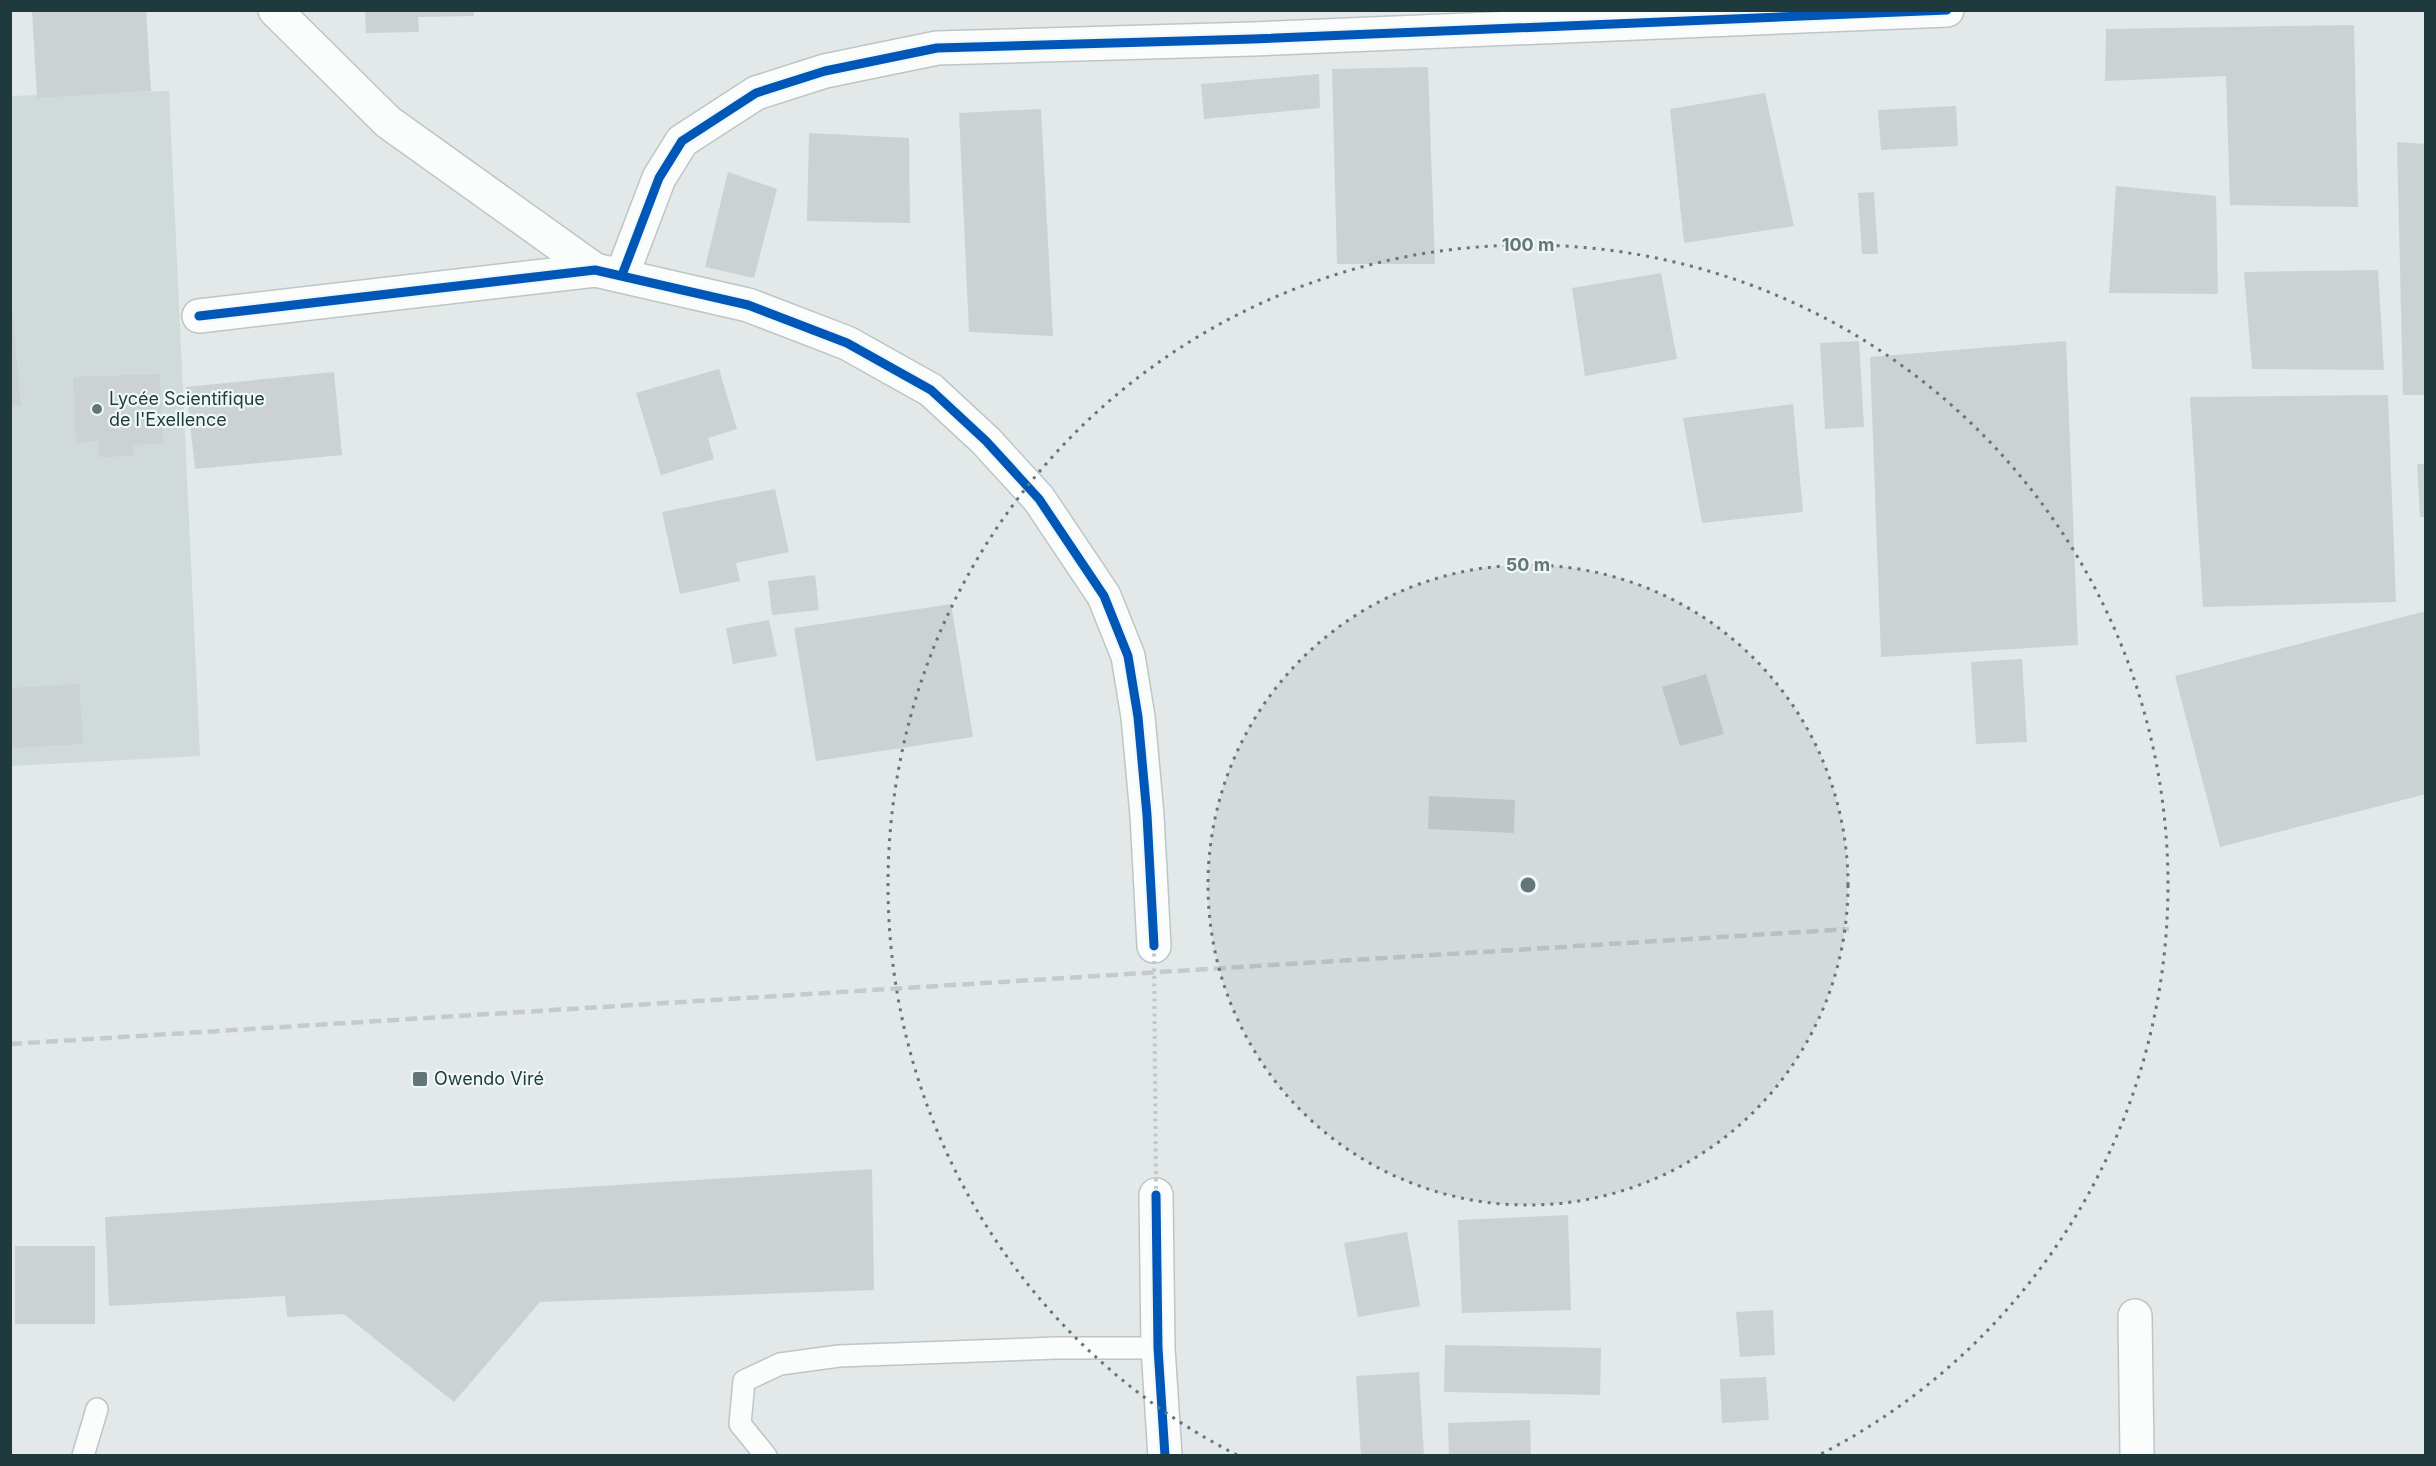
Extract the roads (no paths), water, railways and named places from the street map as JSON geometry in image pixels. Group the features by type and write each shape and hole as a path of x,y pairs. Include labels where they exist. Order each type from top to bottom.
{"street":[{"path":"275,10 388,122 609,273"},
{"path":"609,273 659,178 682,141 756,93 825,71 937,48 1253,39 1947,10"},
{"path":"200,316 609,273 748,305 847,343 931,390 986,441 1039,499 1104,596 1128,656 1138,717 1147,815 1154,946"},
{"path":"1156,1194 1158,1348 1165,1455"},
{"path":"2135,1316 2137,1455"}],"lane":[{"path":"766,1455 740,1424 744,1382 780,1364 839,1356 1056,1348 1158,1348"},
{"path":"83,1455 97,1409"}],"railway":[{"path":"10,1044 1849,929"}],"place":[{"name":"Lycée Scientifique de l'Exellence","path":"97,409"},
{"name":"Owendo Viré","path":"420,1079"}]}
